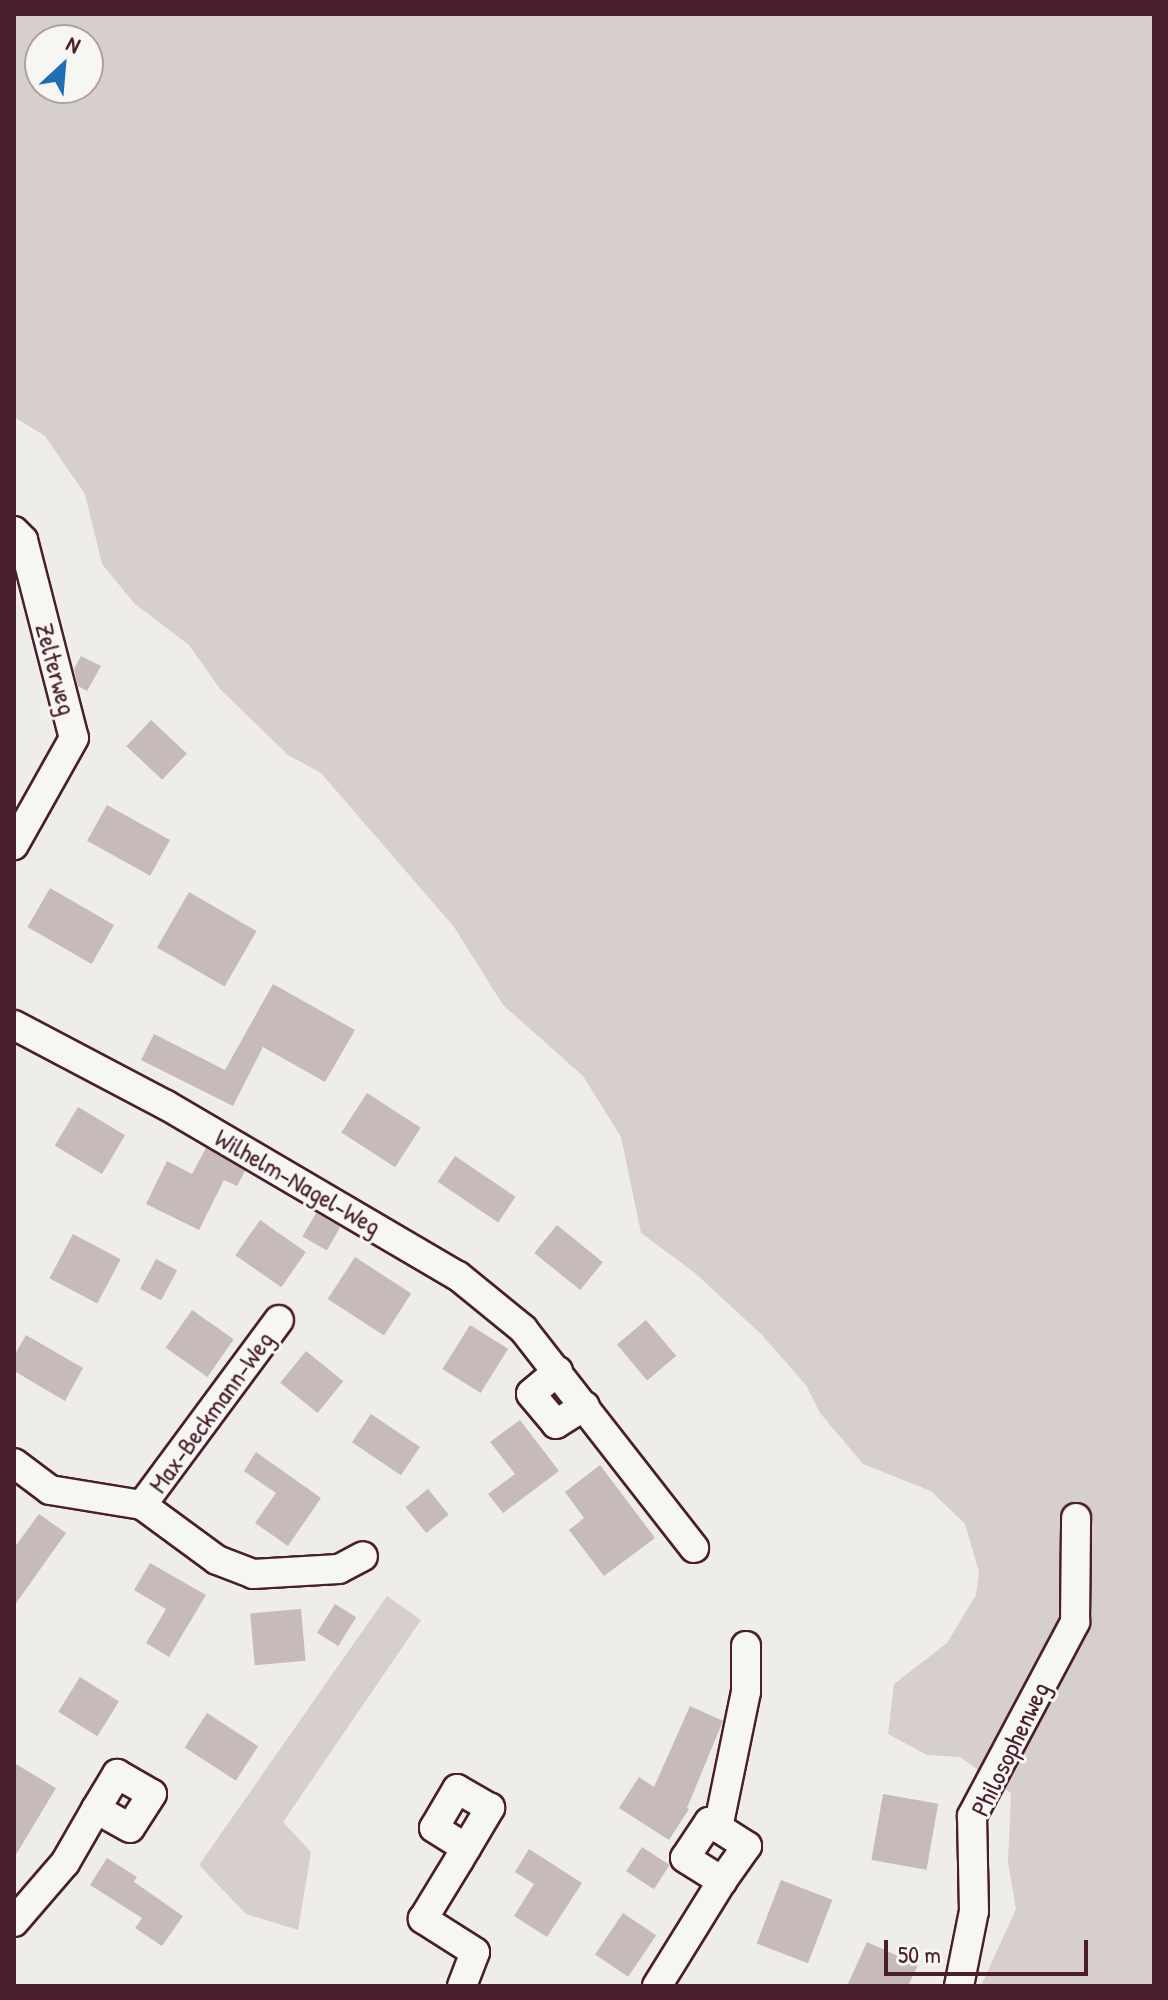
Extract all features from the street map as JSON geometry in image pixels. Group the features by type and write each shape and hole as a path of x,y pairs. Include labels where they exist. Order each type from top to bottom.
{"street":[{"name":"Zelterweg","path":"14,531 23,540 74,738 14,845"},
{"name":"Wilhelm-Nagel-Weg","path":"14,1025 166,1105 458,1276 523,1329 694,1548"},
{"name":"Max-Beckmann-Weg","path":"142,1505 279,1320"},
{"name":"Max-Beckmann-Weg","path":"14,1463 50,1490 142,1505 217,1560 253,1574 339,1569 363,1556"},
{"name":"Philosophenweg","path":"959,1986 974,1911 972,1816 1075,1622 1076,1518"},
{"path":"718,1828 746,1692 746,1646"},
{"path":"14,1922 65,1863 96,1809"},
{"path":"657,1986 747,1846 709,1822 685,1858 722,1881"},
{"path":"462,1986 475,1952 423,1919 466,1848"}],"shaded area":[{"path":"14,14 1154,14 1154,1986 981,1986 1016,1909 1008,1862 1011,1793 960,1757 927,1755 888,1734 894,1684 947,1643 976,1595 979,1572 965,1524 931,1491 863,1464 820,1413 806,1385 761,1334 695,1273 641,1233 621,1137 583,1076 503,1005 454,927 321,773 288,755 220,689 189,645 135,604 102,564 85,494 45,436 14,417"},
{"path":"387,1596 421,1620 283,1822 311,1852 298,1930 246,1914 199,1865"}],"building":[{"path":"81,656 101,666 87,691 78,686 74,669"},
{"path":"151,720 187,753 162,780 126,746"},
{"path":"107,805 170,840 150,876 87,841"},
{"path":"50,888 114,925 92,964 28,927"},
{"path":"189,892 257,931 225,986 157,947"},
{"path":"273,984 355,1030 325,1082 263,1047 233,1106 141,1060 154,1034 225,1070"},
{"path":"367,1093 421,1128 395,1167 341,1132"},
{"path":"78,1107 125,1135 102,1174 55,1146"},
{"path":"206,1148 245,1171 237,1186 224,1180 199,1230 146,1204 167,1161 192,1174"},
{"path":"455,1156 516,1197 498,1223 438,1182"},
{"path":"316,1213 340,1227 327,1250 302,1236"},
{"path":"260,1220 306,1252 281,1287 235,1255"},
{"path":"557,1225 603,1262 580,1290 534,1253"},
{"path":"73,1234 121,1259 97,1303 50,1278"},
{"path":"355,1257 411,1293 384,1335 328,1299"},
{"path":"156,1259 177,1270 161,1300 140,1289"},
{"path":"192,1310 234,1339 207,1377 166,1348"},
{"path":"646,1320 676,1356 647,1380 617,1344"},
{"path":"470,1325 508,1349 481,1393 442,1369"},
{"path":"26,1335 83,1368 65,1401 14,1371 14,1356"},
{"path":"306,1351 343,1381 318,1413 280,1383"},
{"path":"371,1414 420,1447 401,1475 352,1442"},
{"path":"520,1420 559,1471 503,1513 488,1494 515,1474 490,1442"},
{"path":"256,1452 321,1498 288,1546 255,1523 276,1493 244,1471"},
{"path":"600,1465 655,1538 604,1576 569,1530 584,1518 565,1492"},
{"path":"428,1489 449,1515 426,1533 405,1507"},
{"path":"39,1514 66,1533 14,1606 14,1548"},
{"path":"150,1563 206,1595 169,1657 146,1643 166,1609 134,1590"},
{"path":"335,1604 356,1617 338,1646 317,1633"},
{"path":"301,1609 306,1661 255,1665 250,1613"},
{"path":"80,1677 119,1701 97,1736 58,1712"},
{"path":"690,1706 723,1721 689,1809 669,1840 619,1808 639,1777 654,1787"},
{"path":"207,1713 258,1746 236,1781 185,1747"},
{"path":"14,1763 56,1788 14,1858"},
{"path":"883,1794 938,1804 927,1870 871,1860"},
{"path":"642,1847 670,1865 654,1889 626,1871"},
{"path":"529,1849 582,1883 547,1937 514,1916 534,1884 515,1872"},
{"path":"107,1858 137,1877 134,1882 183,1916 162,1946 135,1928 142,1918 90,1885"},
{"path":"781,1880 832,1900 808,1963 757,1943"},
{"path":"623,1913 656,1935 628,1977 595,1954"},
{"path":"867,1942 918,1965 908,1986 847,1986"}]}
